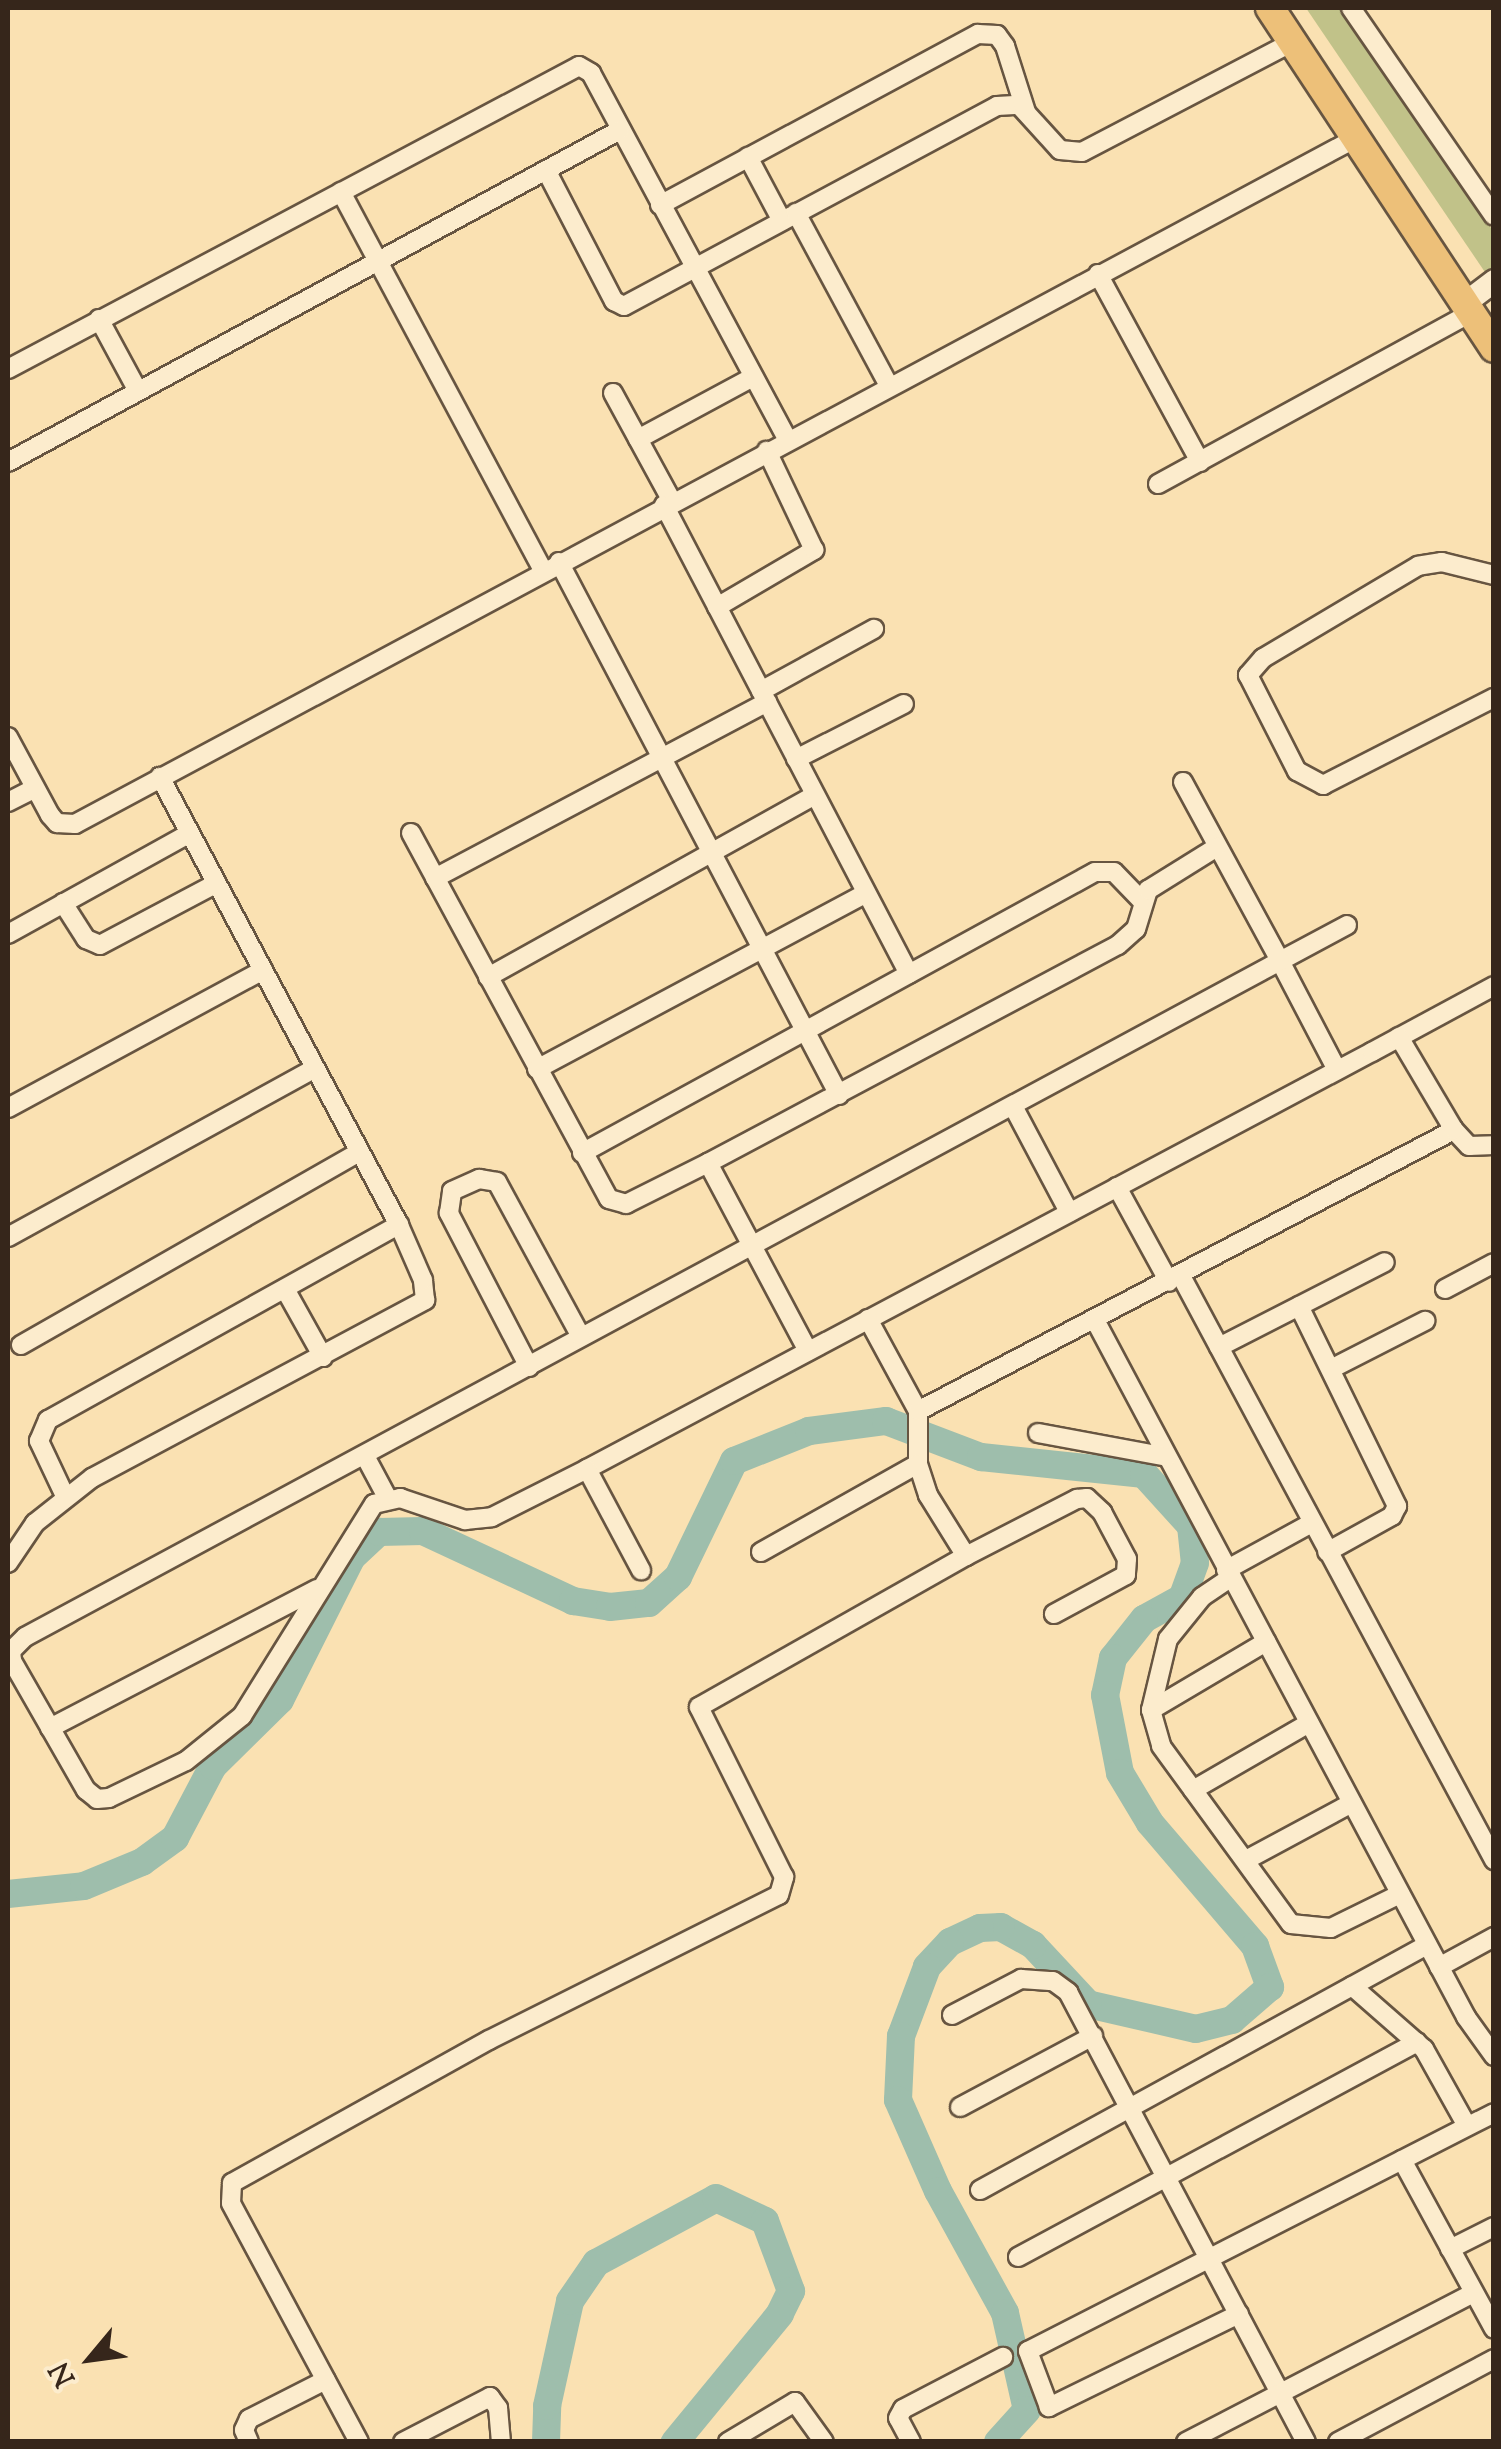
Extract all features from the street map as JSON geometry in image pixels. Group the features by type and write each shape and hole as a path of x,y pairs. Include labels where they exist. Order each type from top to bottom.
{"main road":[{"path":"1270,8 1354,139 1480,302"},
{"path":"1290,8 1480,302 1494,348"}],"street":[{"path":"1351,8 1494,216"},
{"path":"660,204 988,32 1005,46 1026,112"},
{"path":"546,170 619,305 997,106 1009,103 1026,112 1060,150 1082,152 1292,42"},
{"path":"8,368 579,66 591,73 787,439"},
{"path":"8,462 620,130"},
{"path":"8,737 50,815 67,826 1354,139"},
{"path":"748,157 789,217 889,386"},
{"path":"341,192 660,760 839,1095"},
{"path":"1098,274 1200,462"},
{"path":"1158,484 1480,302"},
{"path":"100,319 138,391"},
{"path":"638,440 753,377"},
{"path":"612,393 717,607 909,974"},
{"path":"717,607 814,550 767,452"},
{"path":"1494,575 1442,562 1418,566 1263,658 1248,676 1297,772 1323,785 1494,698"},
{"path":"435,878 660,760 874,630"},
{"path":"796,758 904,704"},
{"path":"8,1563 21,1539 65,1496 424,1300 423,1280 399,1226 160,777"},
{"path":"1183,782 1337,1070"},
{"path":"8,802 35,788"},
{"path":"488,976 815,794"},
{"path":"8,934 190,833"},
{"path":"411,833 582,1153 616,1204 708,1163 1118,945 1136,929 1142,902 1158,882 1217,847"},
{"path":"582,1153 1095,872 1114,872 1142,902"},
{"path":"64,903 86,938 100,946 216,884"},
{"path":"537,1069 866,893"},
{"path":"387,1497 365,1514 242,1716 186,1761 97,1799 12,1661 16,1644 1347,925"},
{"path":"8,1108 262,970"},
{"path":"365,1456 387,1497 479,1521 587,1469 1494,986"},
{"path":"1399,1038 1454,1130 1468,1146 1494,1144"},
{"path":"8,1237 315,1068"},
{"path":"1014,1108 1070,1212"},
{"path":"920,1426 1095,1320 1454,1130"},
{"path":"21,1345 360,1152"},
{"path":"708,1163 808,1350"},
{"path":"530,1366 450,1213 452,1191 480,1179 497,1182 582,1337"},
{"path":"1117,1187 1219,1347 1494,1860"},
{"path":"65,1496 39,1441 42,1426 399,1226"},
{"path":"1219,1347 1385,1262"},
{"path":"1445,1289 1494,1263"},
{"path":"285,1289 322,1357"},
{"path":"1299,1306 1397,1506 1392,1516 1327,1552"},
{"path":"868,1318 920,1426 918,1464 928,1495 966,1556"},
{"path":"1095,1320 1439,1967 1491,2048"},
{"path":"1331,1369 1425,1321"},
{"path":"1038,1433 1167,1457"},
{"path":"760,1552 918,1464"},
{"path":"587,1469 641,1570"},
{"path":"359,2442 231,2202 232,2183 488,2040 779,1895 784,1877 699,1707 966,1556 1077,1499 1096,1504 1129,1568 1054,1614"},
{"path":"1312,1523 1228,1574 1202,1597 1168,1639 1151,1710 1161,1746 1246,1860 1274,1908 1303,1930 1331,1928 1400,1894"},
{"path":"50,1728 318,1588"},
{"path":"1151,1710 1266,1642"},
{"path":"1193,1790 1309,1723"},
{"path":"1246,1860 1352,1803"},
{"path":"1439,1967 1494,1937"},
{"path":"980,2190 1428,1945"},
{"path":"952,2015 1004,1986 1038,1977 1068,1992 1306,2442"},
{"path":"1352,1986 1417,2042 1466,2126"},
{"path":"960,2107 1093,2036"},
{"path":"1018,2257 1417,2042"},
{"path":"1239,2314 1049,2407 1028,2351 1494,2112"},
{"path":"1402,2160 1494,2329"},
{"path":"1450,2249 1494,2227"},
{"path":"1186,2442 1474,2293"},
{"path":"911,2442 898,2418 903,2409 1003,2357"},
{"path":"1338,2442 1494,2359"},
{"path":"248,2442 244,2430 249,2419 326,2380"},
{"path":"403,2442 490,2397 498,2408 500,2442"},
{"path":"740,2439 795,2402 824,2442"}],"green space":[{"path":"1306,8 1345,8 1493,231 1493,284"}],"waterway":[{"path":"8,1894 84,1886 142,1862 175,1838 213,1766 280,1700 352,1557 379,1532 423,1531 573,1601 610,1607 649,1603 678,1577 734,1461 809,1431 886,1421 981,1457 1144,1474 1191,1526 1195,1563 1182,1598 1144,1619 1113,1658 1105,1695 1120,1773 1150,1823 1255,1946 1270,1987 1232,2020 1196,2029 1088,2004 1033,1945 1001,1927 980,1928 950,1942 927,1967 901,2036 898,2100 938,2191 1005,2313 1027,2410 998,2442"},
{"path":"546,2442 547,2406 570,2301 596,2263 716,2198 765,2221 791,2291 780,2314 675,2442"}]}
